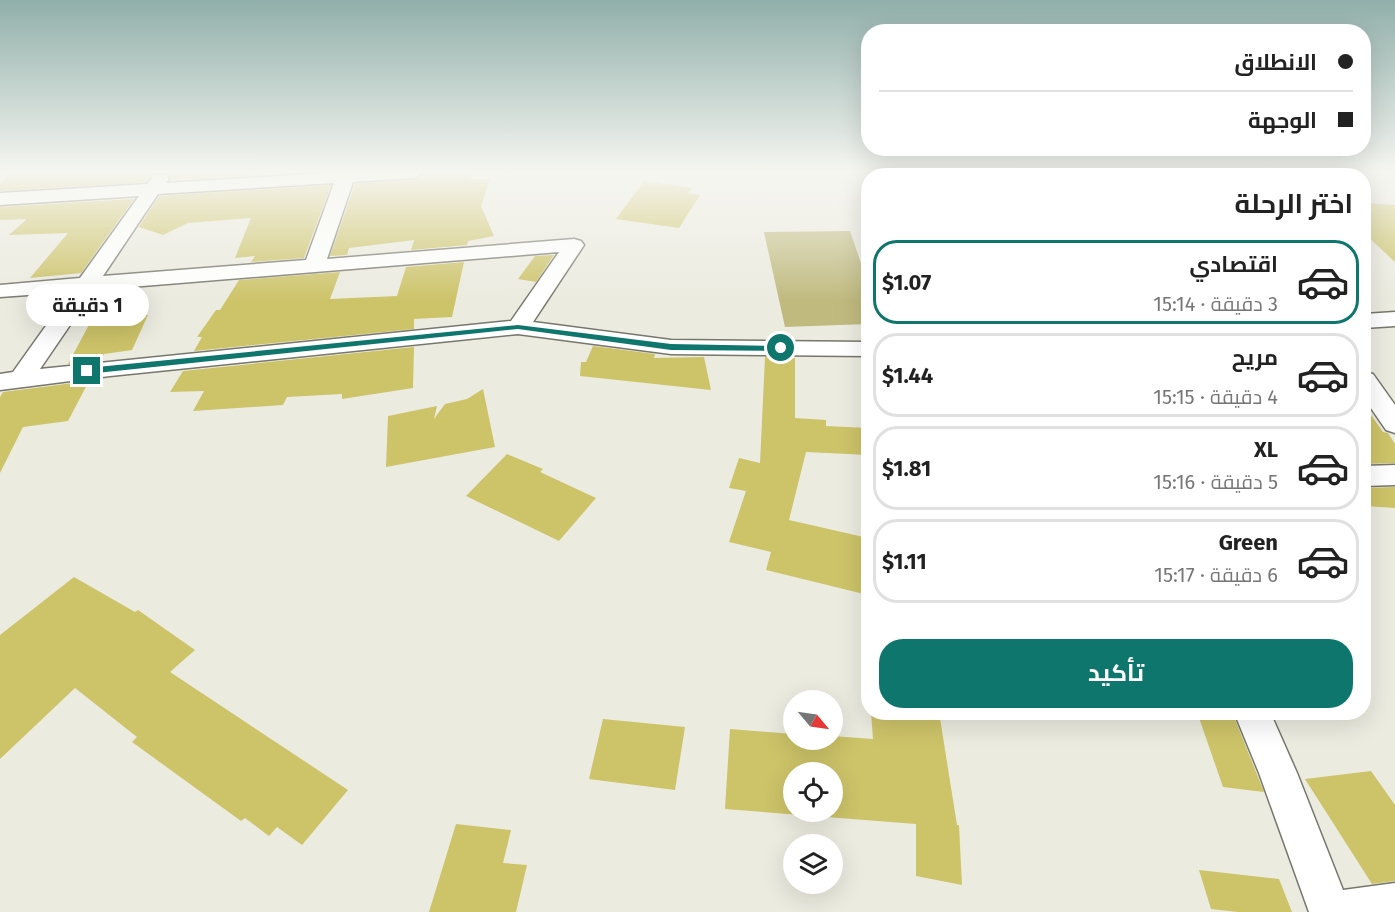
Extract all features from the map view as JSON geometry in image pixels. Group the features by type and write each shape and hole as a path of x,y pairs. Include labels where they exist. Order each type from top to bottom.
{"street":[{"path":"10,381 88,284 135,216"},
{"path":"314,266 332,216"},
{"path":"0,291 574,245 518,327"},
{"path":"1371,321 1395,320"},
{"path":"10,381 110,368 518,327 671,347 861,349"},
{"path":"1371,385 1395,391"},
{"path":"1371,390 1395,424"},
{"path":"1371,476 1395,475"},
{"path":"1255,720 1333,912 1395,904"}],"shaded area":[{"path":"850,231 861,263 861,324 785,327 764,232"}],"building":[{"path":"0,216 122,216 81,273 30,278 68,233 9,235 27,219 0,220"},
{"path":"146,216 320,216 304,258 251,262 255,256 235,258 251,218 188,223 163,235 139,227"},
{"path":"344,216 485,216 494,236 468,241 467,245 411,250 414,240 349,248 347,255 330,256"},
{"path":"619,216 687,216 679,228 616,219"},
{"path":"1371,216 1395,216 1395,262 1371,240"},
{"path":"554,255 536,282 518,279 535,256"},
{"path":"464,262 452,317 414,319 414,329 194,351 202,337 197,337 216,310 220,310 239,280 340,272 330,299 397,296 406,267"},
{"path":"148,315 132,350 104,354 100,361 68,364 91,321"},
{"path":"593,346 655,354 654,358 704,357 711,390 580,376 581,362 586,362"},
{"path":"414,347 413,388 342,399 342,394 287,397 283,405 193,411 204,391 170,392 183,371"},
{"path":"765,357 795,358 795,418 826,420 826,426 861,428 861,455 806,452 789,520 861,536 861,593 766,570 771,552 729,542 746,491 729,488 739,458 760,463"},
{"path":"89,381 68,421 23,427 0,473 0,397 3,392"},
{"path":"483,389 495,447 386,467 388,416 437,406 434,419 445,404 467,399"},
{"path":"1371,415 1395,444 1395,463 1371,464"},
{"path":"507,454 543,469 540,472 596,498 559,541 466,496"},
{"path":"1395,487 1395,508 1371,506 1371,488"},
{"path":"74,577 135,612 138,610 195,650 170,672 348,790 302,845 277,827 269,836 245,818 241,821 132,742 137,737 75,688 0,759 0,635"},
{"path":"603,719 685,727 675,790 589,779"},
{"path":"872,720 940,720 957,825 959,825 962,885 916,876 916,824 843,818 843,762 783,762 783,814 725,809 730,729 783,733 783,750 843,750 843,737 873,739"},
{"path":"1200,720 1235,720 1264,792 1223,787"},
{"path":"1371,771 1395,805 1395,881 1372,884 1305,779"},
{"path":"456,824 511,830 503,863 527,865 516,912 429,912"},
{"path":"1199,870 1279,879 1292,912 1238,912 1211,909"}],"route":[{"path":"87,371 518,327 671,347 781,348"}]}
